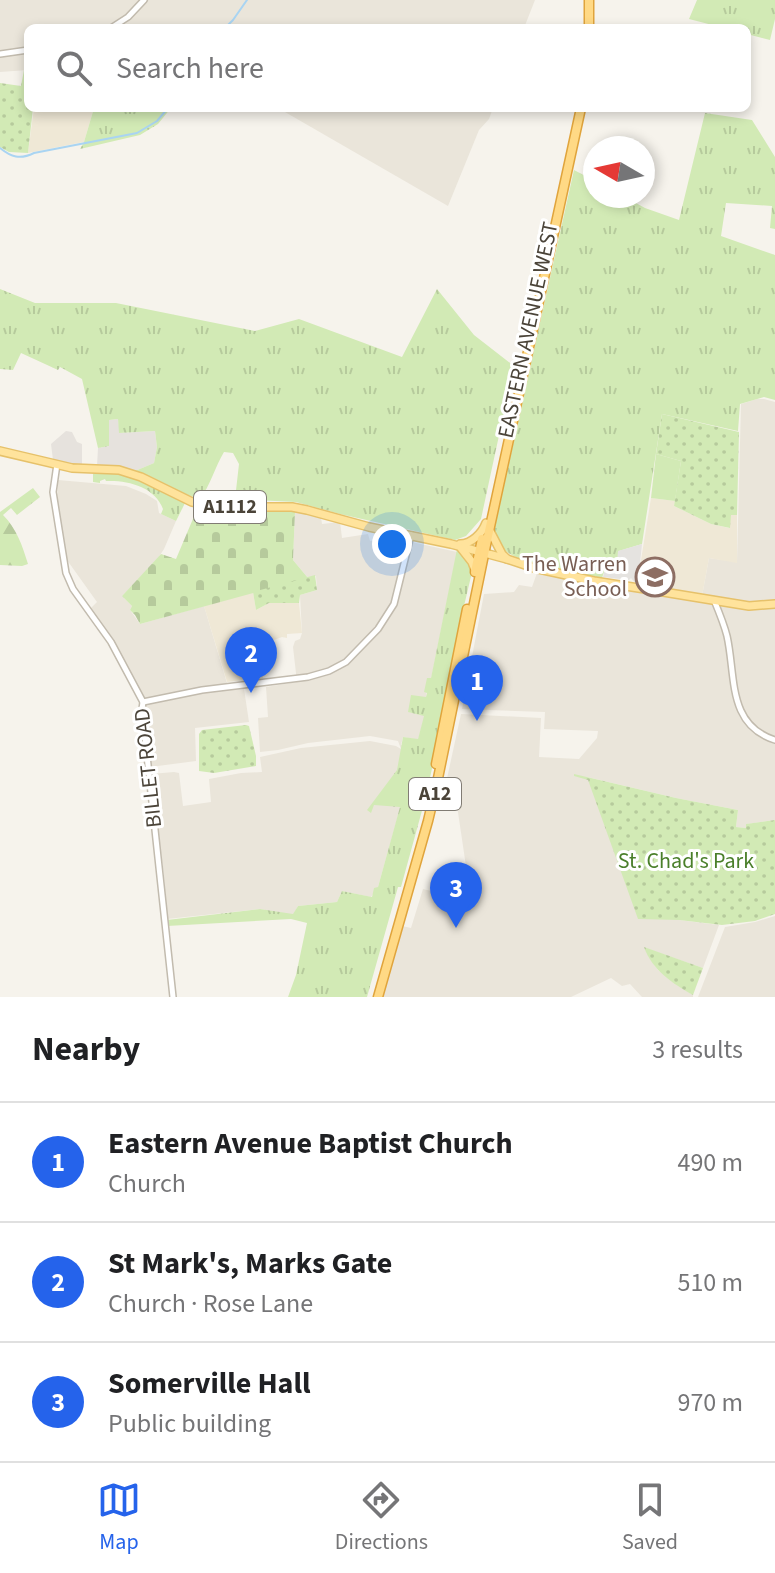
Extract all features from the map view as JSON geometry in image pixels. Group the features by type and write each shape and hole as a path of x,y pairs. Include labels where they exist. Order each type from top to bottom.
{"highway":[{"path":"592,0 592,24"},
{"name":"EASTERN AVENUE WEST","path":"488,526 499,488 577,112"},
{"name":"EASTERN AVENUE WEST","path":"482,551 577,112"},
{"name":"A12","path":"375,997 431,808 477,574 499,488"},
{"name":"A12","path":"460,645 482,551"},
{"name":"A12","path":"375,997 428,801 477,574"}],"main road":[{"name":"A1112","path":"0,451 77,469 125,472 192,502 224,507 292,507 482,551 536,568 594,581 749,606 775,604"},
{"path":"488,526 504,558 477,574 464,550 457,545 466,544 488,526"}],"street":[{"path":"117,24 144,0"},
{"path":"0,54 24,51"},
{"name":"BILLET ROAD","path":"57,464 53,492 66,573 73,589 111,642 143,702 173,997"},
{"path":"143,702 202,690 308,677 346,662 378,629 394,604 411,535"},
{"path":"714,600 728,638 732,681 743,717 775,740"}],"shaded area":[{"path":"0,0 535,0 526,24 24,24 24,70 0,72"},
{"path":"33,112 93,112 84,142 28,153"},
{"path":"285,112 492,112 479,130 448,206"},
{"path":"757,399 775,402 775,600 750,603 702,596 709,558 737,562 741,404"},
{"path":"118,419 120,433 155,431 157,447 154,463 135,471 97,466 98,448 109,446 109,420"},
{"path":"66,431 72,432 77,442 82,444 82,465 53,460 51,444"},
{"path":"58,480 126,486 157,501 159,513 176,521 158,558 122,596 132,606 130,610 140,624 204,606 229,690 244,689 249,722 195,728 196,761 150,767 140,694 134,679 113,642 89,610 97,602 67,560 57,505"},
{"path":"651,498 675,501 674,506 711,524 729,528 730,515 737,515 737,563 709,558 702,596 637,585"},
{"path":"295,512 321,517 322,524 340,522 342,538 368,534 370,541 393,538 457,552 426,698 409,712 425,715 418,740 403,737 401,745 421,749 420,754 410,752 404,794 378,887 371,897 342,891 337,902 298,906 293,915 260,909 167,919 151,774 179,773 183,806 211,802 209,779 262,772 260,757 301,748 370,741 401,749 398,741 370,736 260,752 258,718 268,717 266,687 297,682 293,647 302,633 300,595 317,590 316,576 308,578 293,560"},
{"path":"642,544 640,563 644,563 645,558 652,560 648,585 637,585 631,578 603,577 605,569 617,563 618,551"},
{"path":"537,573 748,608 775,606 775,820 747,824 746,828 736,827 738,810 587,777 679,920 719,925 703,968 645,948 658,970 693,997 642,997 630,984 622,986 611,978 571,997 382,997 402,926 411,928 423,889 444,894 450,878 467,873 455,792 446,783 461,714 541,718 539,757 579,759 597,738 598,731 544,729 545,712 462,709 484,594 514,592 519,585 532,587"},
{"path":"253,592 256,610 269,603 299,603 302,633 287,634 287,638 260,645 263,678 227,682 204,606"},
{"path":"775,916 775,997 698,997 725,927"}],"green space":[{"path":"697,0 775,0 770,40 751,35 751,24 708,24 689,19"},
{"path":"24,70 24,112 33,112 28,153 9,152 0,147 0,83 21,86"},
{"path":"93,112 168,112 158,124 140,135 80,149"},
{"path":"705,113 752,120 775,157 775,229 770,228 772,206 726,203 721,236 775,255 775,400 764,397 740,404 738,431 662,414 642,544 619,551 617,563 605,569 602,578 515,557 503,548 494,530 574,170 583,175 583,208 645,208 679,220"},
{"path":"0,289 35,303 116,303 255,331 299,319 402,357 437,289 474,335 514,366 481,519 466,536 455,540 296,502 235,499 239,464 233,453 224,452 200,499 135,471 154,463 157,447 155,431 119,433 118,419 109,420 109,446 98,448 82,379 60,367 58,370 21,353 13,370 0,369"},
{"path":"662,414 739,432 737,515 731,515 730,528 711,524 674,506 681,461 656,454"},
{"path":"656,454 681,461 675,501 651,498"},
{"path":"115,473 139,480 185,503 176,521 161,514 163,509 159,501 140,486 105,479 100,483 93,482 93,474"},
{"path":"33,488 40,497 17,515 11,508 3,515 15,532 28,564 0,565 0,512"},
{"path":"198,507 223,511 295,512 293,560 308,578 140,624 130,610 132,606 122,596 161,554 176,559"},
{"path":"457,549 463,552 473,568 445,709 426,796 367,997 288,997 307,923 291,919 167,926 167,920 260,909 293,914 298,906 337,902 342,891 372,897 374,888 378,887 400,807 374,805 371,813 367,810 397,770 403,737 418,739 424,716 408,712 411,695 426,697 427,693 424,692 427,678 431,678"},
{"path":"315,575 317,590 300,595 299,603 269,603 256,610 253,592"},
{"path":"249,726 256,766 214,773 199,771 199,734 202,730"},
{"name":"St. Chad's Park","path":"574,774 738,810 736,827 746,828 746,824 775,820 775,914 755,921 722,925 638,919 588,780"},
{"path":"644,947 703,968 693,995 658,969"}],"waterway":[{"path":"229,24 247,0"},
{"path":"0,148 20,157 137,133 157,121 165,112"}],"place":[{"name":"The Warren School","path":"655,577"},
{"name":"St Mark's, Marks Gate","path":"251,693"},
{"name":"Eastern Avenue Baptist Church","path":"477,721"},
{"name":"Somerville Hall","path":"456,928"}]}
